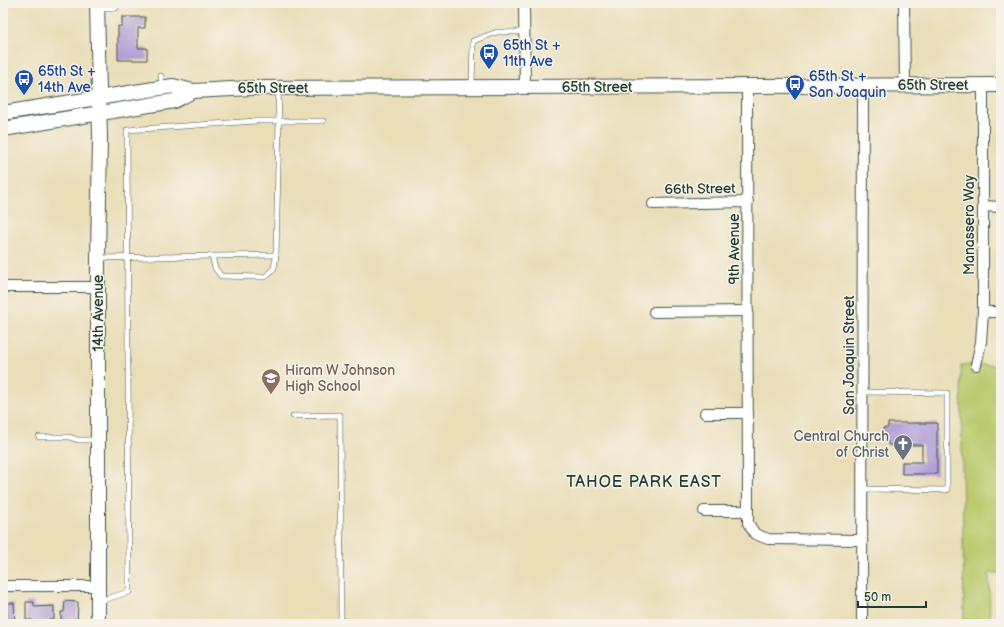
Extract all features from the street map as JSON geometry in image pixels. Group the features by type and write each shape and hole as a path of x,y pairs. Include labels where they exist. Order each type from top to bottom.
{"main road":[{"name":"14th Avenue","path":"97,6 99,97 98,624"},
{"name":"65th Street","path":"3,112 99,97 161,82 172,86 193,90 245,88 1001,85"},
{"name":"65th Street","path":"3,129 174,101 193,90"}],"street":[{"path":"524,3 524,87"},
{"path":"904,3 905,85"},
{"name":"San Joaquin Street","path":"862,624 863,85"},
{"name":"Manassero Way","path":"976,365 981,342 984,312 983,85"},
{"name":"9th Avenue","path":"747,86 748,511 750,529 760,538 862,540"},
{"name":"66th Street","path":"653,204 748,202"},
{"path":"983,206 1001,207"},
{"path":"3,287 98,287"},
{"path":"654,312 748,311"},
{"path":"984,312 1001,312"},
{"path":"704,413 748,413"},
{"path":"704,511 748,511"},
{"path":"3,586 98,586"}],"lane":[{"path":"97,6 116,8"},
{"path":"472,87 473,41 497,32 525,32"},
{"path":"212,256 215,268 221,276 265,277 274,268 276,255 279,122 278,90"},
{"path":"98,601 128,592 129,257 127,130 256,121 323,121"},
{"path":"98,258 276,255"},
{"path":"862,489 947,490 948,424 947,393 863,392"},
{"path":"293,416 340,416 341,624"},
{"path":"39,437 69,437 78,440 98,440"}],"green space":[{"path":"961,365 1001,365 1001,573 989,573 990,624 964,624"}],"building":[{"path":"122,17 145,17 145,28 138,28 138,48 147,48 147,60 118,60 118,26 122,26"},
{"path":"888,423 937,423 937,474 902,474 902,462 922,462 922,445 888,445 888,441 883,441 883,428 888,428"},
{"path":"65,601 78,602 77,624 61,624 61,612 64,612"},
{"path":"26,602 34,602 34,607 54,606 54,620 48,620 48,623 33,624 33,620 26,620"},
{"path":"3,603 14,603 15,623 3,624"}],"place":[{"name":"65th St + 11th Ave","path":"489,70"},
{"name":"65th St + 14th Ave","path":"24,96"},
{"name":"65th St + San Joaquin","path":"795,101"},
{"name":"Hiram W Johnson High School","path":"271,395"},
{"name":"Central Church of Christ","path":"903,461"}],"district":[{"name":"TAHOE PARK EAST","path":"644,482"}]}
